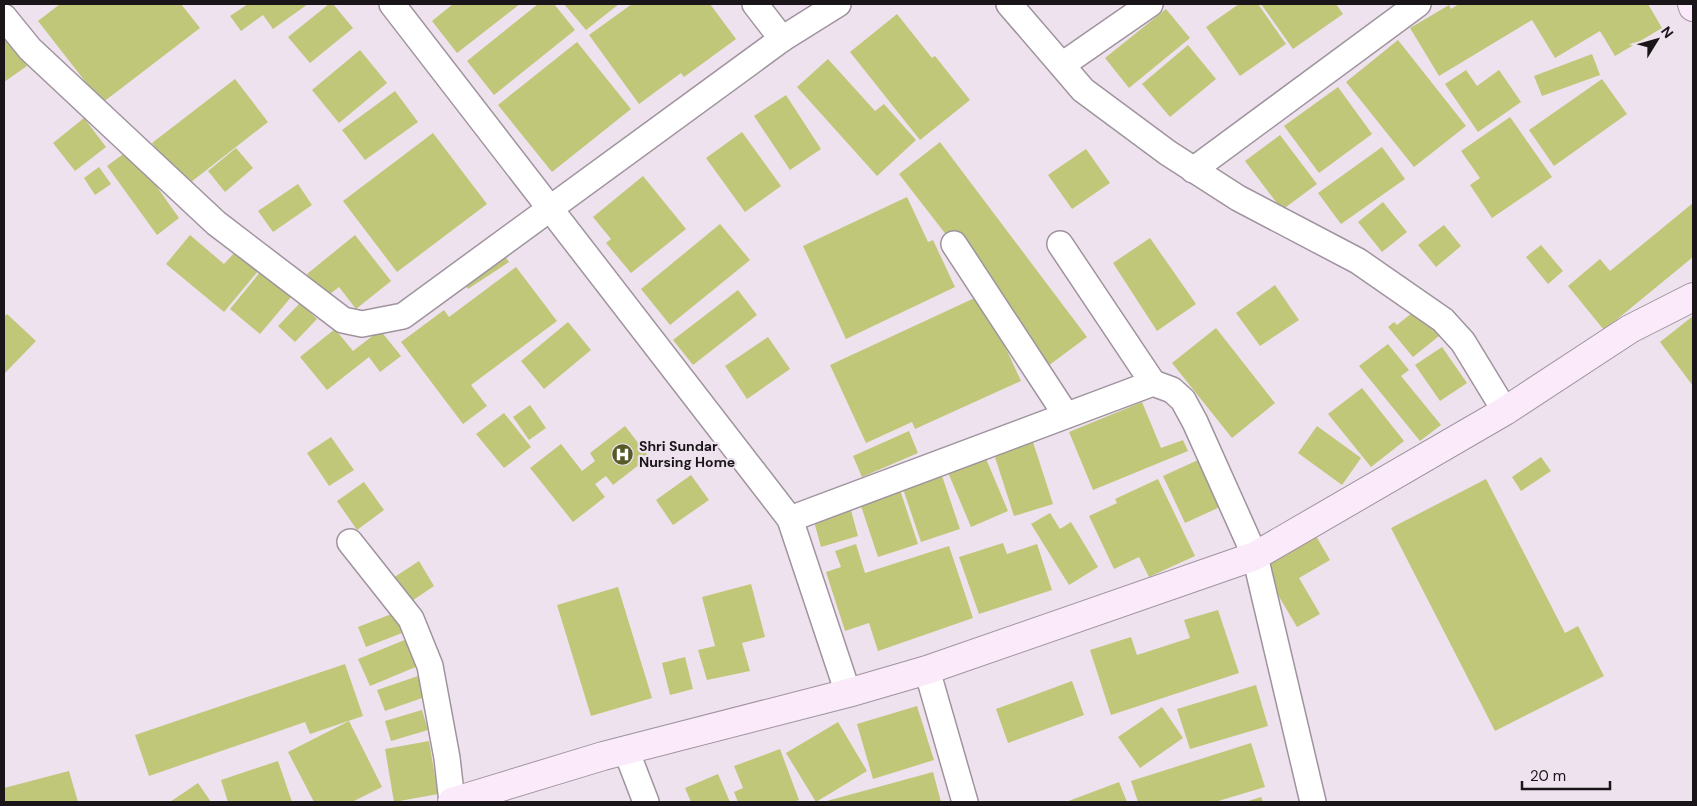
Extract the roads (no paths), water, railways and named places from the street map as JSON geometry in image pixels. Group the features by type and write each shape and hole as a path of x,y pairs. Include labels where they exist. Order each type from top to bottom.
{"street":[{"path":"392,4 790,519 848,693"},
{"path":"755,4 782,38"},
{"path":"4,17 30,49 216,223 343,320 362,324 403,316 782,38 838,4"},
{"path":"1009,4 1083,90 1193,170 1238,198 1358,261 1443,320 1514,405"},
{"path":"1062,65 1150,4"},
{"path":"1193,170 1418,4"},
{"path":"954,244 1066,415"},
{"path":"1060,244 1153,383 1172,390 1182,400 1195,422 1255,556 1313,802"},
{"path":"350,542 411,619 430,666 447,758 458,800 614,753 848,693 927,670 1255,556 1514,405 1630,329 1693,297"},
{"path":"790,519 1153,383"},
{"path":"927,670 965,802"},
{"path":"614,753 646,802"}],"place":[{"name":"Shri Sundar Nursing Home","path":"623,454"}]}
